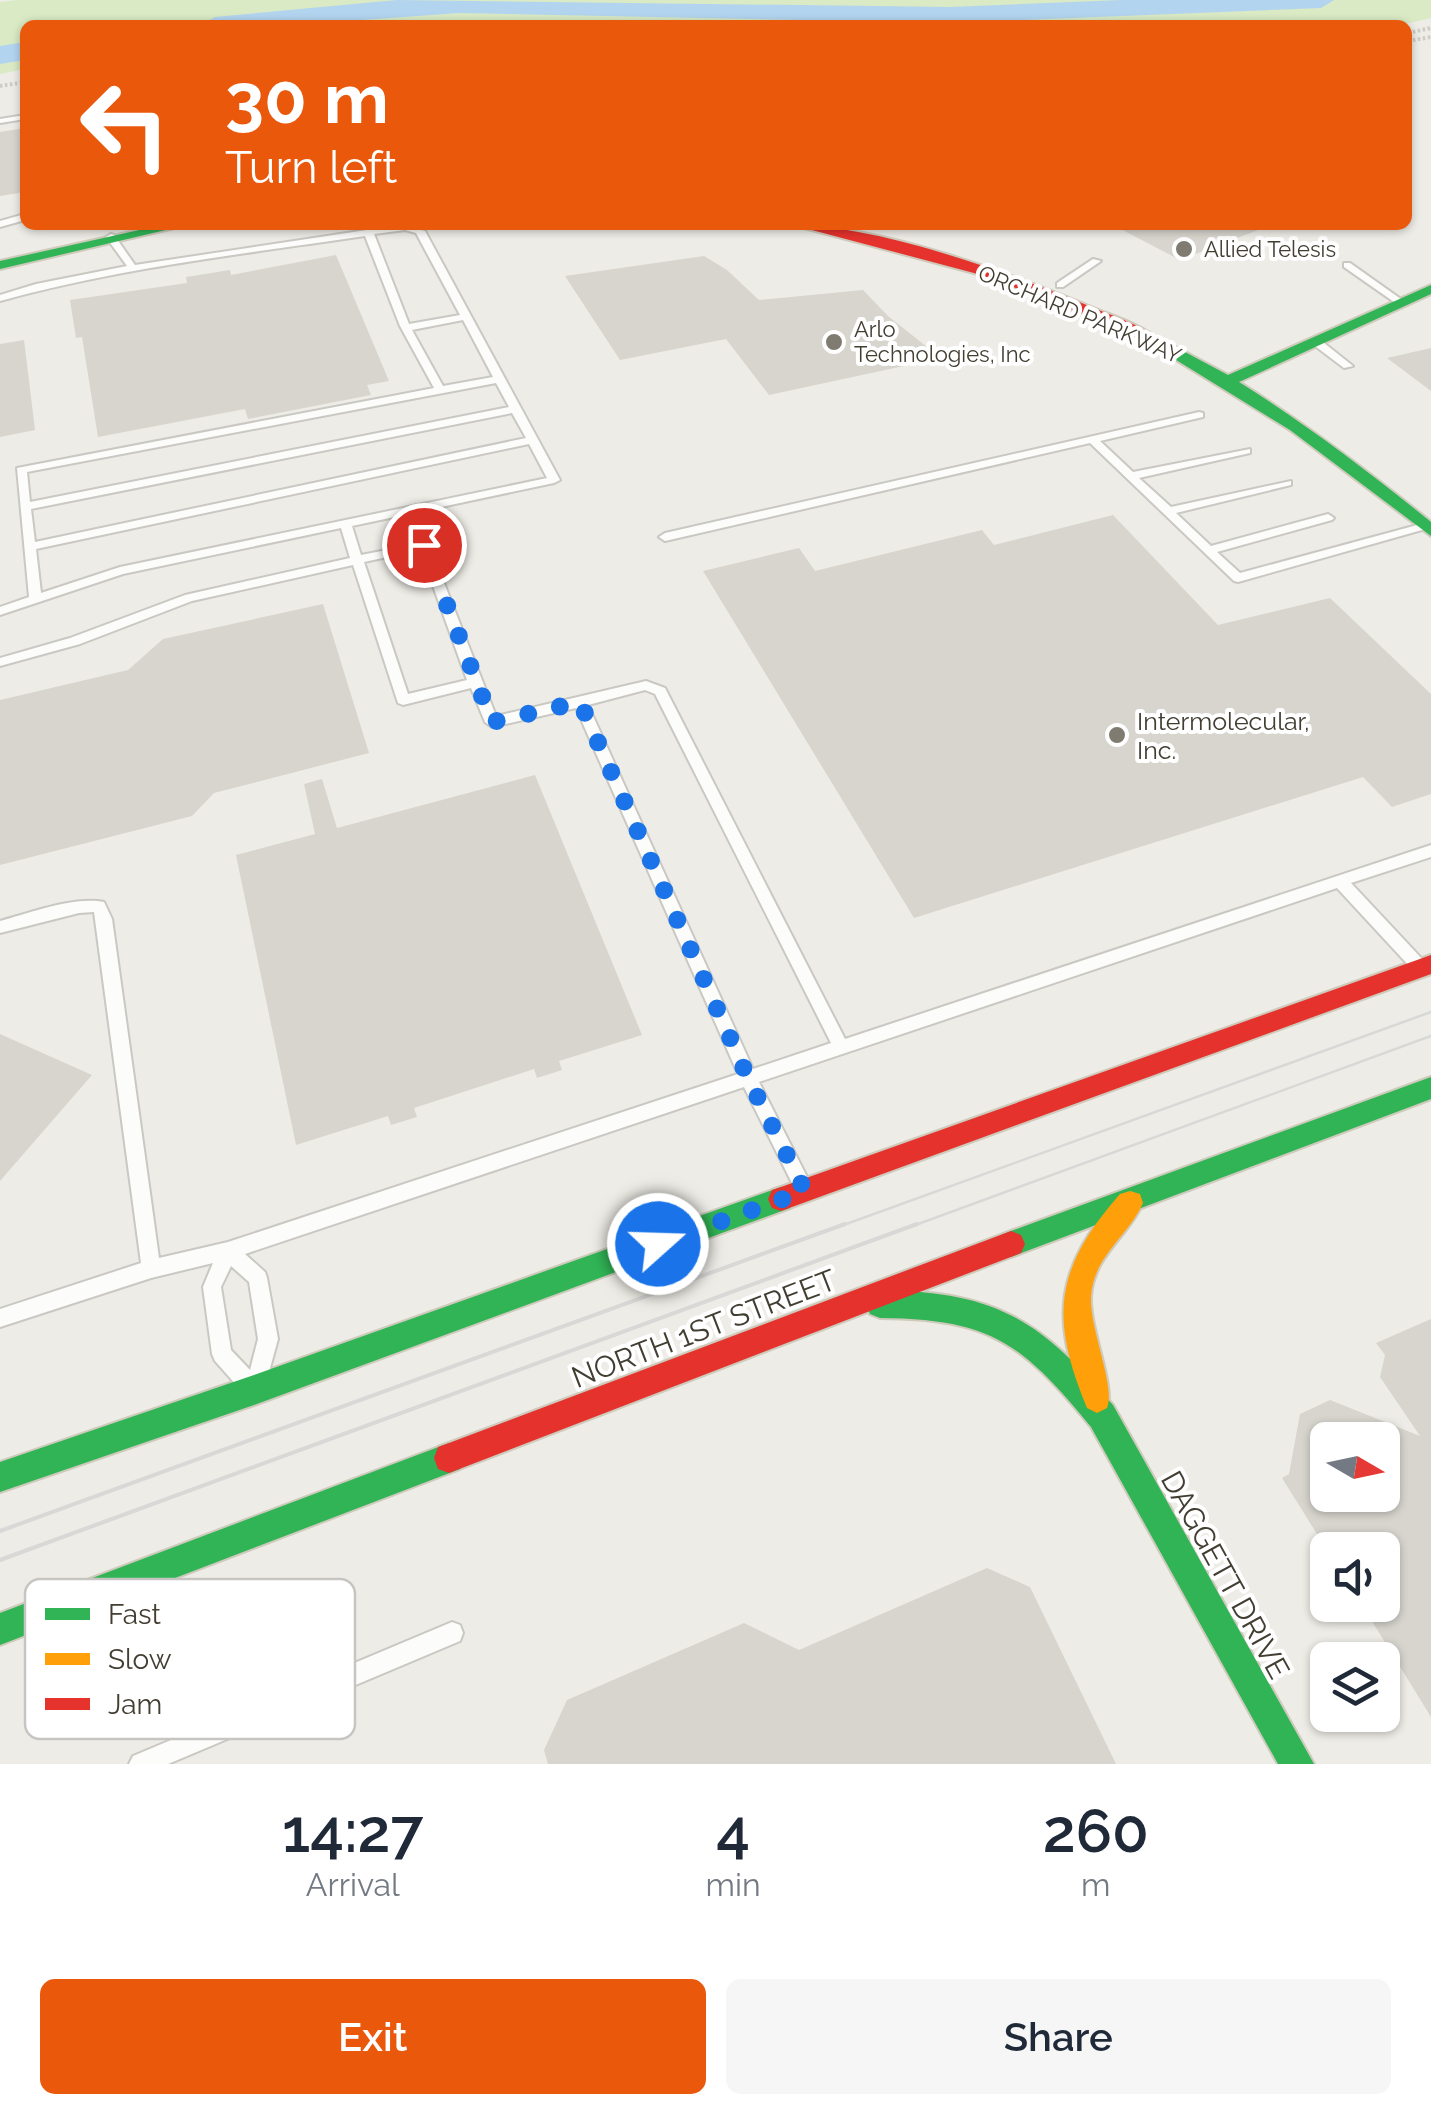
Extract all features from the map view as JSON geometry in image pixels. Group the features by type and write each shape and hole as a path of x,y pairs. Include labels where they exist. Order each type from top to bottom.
{"main road":[{"name":"ORCHARD PARKWAY","path":"834,230 1053,290"},
{"name":"ORCHARD PARKWAY","path":"872,230 910,238 1053,290 1122,327 1237,376 1338,429 1431,502"},
{"path":"0,256 109,231"},
{"path":"0,264 109,231"},
{"path":"1237,376 1431,289"},
{"name":"ORCHARD PARKWAY","path":"1237,376 1429,527"},
{"path":"0,1477 254,1390 1426,966"},
{"name":"NORTH 1ST STREET","path":"132,1579 1140,1194 1431,1088"},
{"path":"1102,1416 1072,1301 1077,1270 1098,1234 1140,1194"},
{"path":"847,1307 897,1303 984,1312 1021,1330 1062,1366 1102,1416"},
{"name":"DAGGETT DRIVE","path":"1102,1416 1297,1764"},
{"name":"NORTH 1ST STREET","path":"0,1629 25,1619"}],"lane":[{"path":"0,298 133,268 380,230"},
{"path":"0,611 120,571 554,480 420,230"},
{"path":"109,231 133,268"},
{"path":"368,232 406,328 440,390"},
{"path":"1053,290 1096,260"},
{"path":"1348,265 1400,302"},
{"path":"406,328 465,317"},
{"path":"1315,341 1348,366"},
{"path":"35,598 21,470 499,379"},
{"path":"25,507 515,409"},
{"path":"665,537 1199,415"},
{"path":"30,547 532,440"},
{"path":"1093,440 1238,578 1429,527"},
{"path":"1130,476 1246,450"},
{"path":"1170,511 1287,483"},
{"path":"1210,550 1328,518"},
{"path":"345,524 404,700 475,683"},
{"path":"0,662 76,641 128,618 189,598 424,545 492,722 646,685 660,690 840,1046"},
{"path":"580,702 748,1078 805,1191"},
{"path":"0,1318 150,1269 228,1251 1431,851"},
{"path":"1340,881 1426,966"},
{"path":"0,927 78,907 99,906 104,919 150,1269"},
{"path":"228,1251 258,1278 268,1338 254,1390"},
{"path":"228,1251 212,1287 222,1354 254,1390"},
{"path":"355,1674 452,1633"},
{"path":"140,1764 200,1739"}],"green space":[{"path":"1431,0 1431,18 1412,22 20,20 20,70 0,74 0,2"}],"building":[{"path":"20,129 20,193 0,196 0,132"},
{"name":"Allied Telesis","path":"1123,230 1258,230 1180,260"},
{"path":"336,255 389,381 367,385 371,395 248,419 245,409 98,437 82,337 76,338 70,300 187,283 186,277 230,270 231,275"},
{"path":"704,256 727,270 759,300 863,290 888,316 941,358 769,395 726,339 620,360 565,276"},
{"path":"24,340 35,430 0,437 0,344"},
{"path":"1431,348 1431,391 1387,358"},
{"name":"Intermolecular, Inc.","path":"1113,515 1218,625 1330,598 1431,694 1431,794 1392,807 1363,777 914,918 703,571 799,548 815,571 982,530 994,545"},
{"path":"323,604 369,753 214,793 192,816 0,865 0,700 128,670 163,639"},
{"path":"535,775 642,1035 559,1061 562,1070 537,1078 534,1069 414,1108 417,1117 391,1125 388,1116 296,1145 236,855 315,834 304,784 322,779 337,828"},
{"path":"0,1034 92,1075 0,1181"},
{"path":"1431,1319 1431,1717 1400,1667 1400,1642 1385,1642 1372,1622 1400,1622 1400,1532 1316,1532 1282,1478 1289,1474 1300,1414 1330,1400 1385,1422 1310,1422 1310,1512 1400,1512 1400,1428 1420,1436 1380,1377 1385,1355 1376,1343"},
{"path":"987,1568 1030,1587 1116,1764 548,1764 544,1750 567,1700 744,1623 799,1650"}],"waterway":[{"path":"263,20 459,5 950,15 1321,0"},
{"path":"0,55 20,52"}],"tram line":[{"path":"838,1227 1431,1012"},
{"path":"910,1227 1431,1036"},
{"path":"0,1531 845,1224"},
{"path":"0,1560 917,1224"}],"traffic: fast":[{"path":"0,265 158,230"},
{"path":"1228,381 1431,289"},
{"path":"1150,339 1225,380 1296,427 1431,531"},
{"path":"1011,1244 1431,1088"},
{"path":"0,1477 254,1390 781,1199"},
{"path":"880,1304 953,1308 1008,1327 1054,1362 1102,1416"},
{"path":"1102,1416 1297,1764"},
{"path":"131,1579 449,1458"},
{"path":"0,1629 25,1619"}],"traffic: slow":[{"path":"1097,1398 1081,1339 1077,1294 1091,1252 1130,1203"}],"traffic: jam":[{"path":"822,230 979,270 1066,301 1150,339"},
{"path":"781,1199 1431,964"},
{"path":"449,1458 1011,1244"}],"place":[{"name":"Allied Telesis","path":"1184,249"},
{"name":"Arlo Technologies, Inc","path":"834,342"},
{"name":"Intermolecular, Inc.","path":"1117,735"}],"route":[{"path":"424,545 492,722 580,702 748,1078 805,1191 658,1244"}]}
